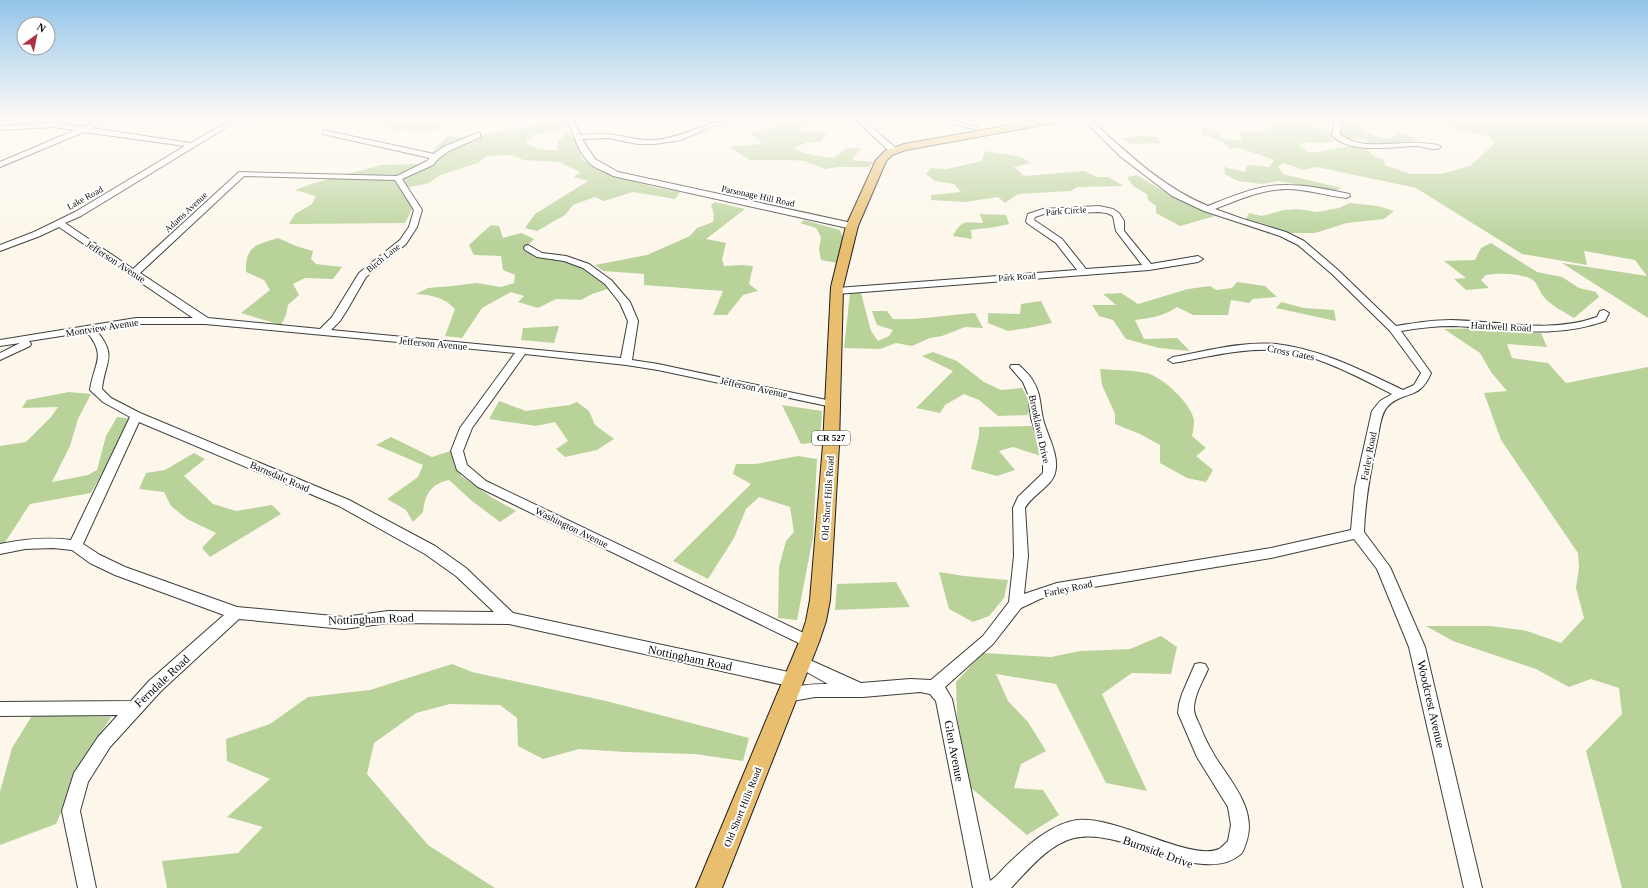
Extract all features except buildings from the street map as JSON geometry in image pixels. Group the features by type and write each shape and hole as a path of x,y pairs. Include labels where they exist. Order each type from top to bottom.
{"main road":[{"name":"Old Short Hills Road","path":"709,888 801,662 816,621 820,600 832,404 837,291 852,226 881,160"}],"street":[{"path":"0,165 11,160"},
{"name":"Lake Road","path":"0,248 37,234 59,223 128,185 167,160"},
{"path":"398,178 430,164 433,160"},
{"name":"Parsonage Hill Road","path":"592,160 616,174 852,226"},
{"name":"Farley Road","path":"933,688 988,640 1016,604 1034,595 1057,588 1271,553 1357,532 1357,518 1366,464 1378,411 1382,404 1388,399 1418,387 1424,381 1426,373 1394,329 1335,272 1301,242 1283,234 1207,209 1175,194 1131,160"},
{"name":"Adams Avenue","path":"134,273 242,174 398,178"},
{"name":"Birch Lane","path":"322,333 336,319 362,275 403,242 413,227 418,210 398,178"},
{"path":"1207,209 1259,190 1276,188 1303,189 1346,196"},
{"name":"Park Circle","path":"1084,272 1059,241 1030,221 1031,216 1043,212 1107,209 1116,213 1120,219 1120,231 1149,267"},
{"name":"Jefferson Avenue","path":"59,223 206,321 626,362 658,367 832,404"},
{"path":"528,248 540,255 566,259 586,266 608,282 625,302 633,321 626,362"},
{"name":"Park Road","path":"837,291 1149,267 1198,259"},
{"name":"Hardwell Road","path":"1394,329 1429,324 1452,323 1521,328 1582,326 1601,319 1604,313"},
{"name":"Montview Avenue","path":"0,343 89,328 156,320 206,321"},
{"name":"Barnsdale Road","path":"89,328 104,348 105,355 96,378 96,390 107,400 136,416 344,503 430,550 471,581 509,618"},
{"path":"0,357 27,343 53,335"},
{"name":"Cross Gates","path":"1173,360 1258,347 1276,348 1313,356 1354,370 1402,394"},
{"name":"Washington Avenue","path":"522,351 466,428 457,451 462,468 482,484 809,642"},
{"name":"Brooklawn Drive","path":"1015,367 1028,381 1034,394 1037,418 1049,457 1049,473 1046,478 1023,500 1019,508 1021,556 1016,604"},
{"path":"0,548 53,542 75,546 136,416"},
{"name":"Woodcrest Avenue","path":"1357,532 1383,567 1417,647 1473,888"},
{"name":"Nottingham Road","path":"75,546 95,559 120,571 236,613 344,622 388,618 509,618 793,680"},
{"name":"Ferndale Road","path":"0,709 134,708 155,686 236,613"},
{"path":"801,662 842,683 862,690"},
{"name":"Burnside Drive","path":"996,888 1041,846 1054,838 1077,828 1098,830 1176,861 1198,867 1212,867 1224,863 1232,855 1238,842 1239,815 1236,804 1202,747 1193,730 1186,710 1190,692 1200,669"},
{"path":"787,695 796,692 821,690 862,690 915,686 933,688"},
{"name":"Glen Avenue","path":"933,688 940,693 944,699 982,888"},
{"path":"87,888 71,811 80,779 104,742 134,708"}],"green space":[{"path":"427,160 481,160 478,163 440,175 429,183 401,189 413,208 405,223 289,224 295,214 312,204 316,196 295,190 314,183 381,165 418,164"},
{"path":"531,160 584,160 600,171 653,187 680,192 675,199 633,192 604,201 595,197 573,205 565,215 537,231 525,228 535,214 588,181 574,177 580,172 559,162"},
{"path":"797,160 857,160 874,162 869,167 838,167 825,169 805,161"},
{"path":"1027,160 1031,163 1014,167 1024,176 1084,171 1098,177 1108,177 1124,186 1077,187 1071,191 1018,194 1005,203 998,197 965,202 931,200 931,195 961,192 954,184 935,181 926,174 930,168 947,169 982,161"},
{"path":"1274,160 1384,160 1385,165 1411,174 1441,174 1470,166 1476,160 1648,160 1648,318 1562,263 1647,276 1635,260 1584,251 1587,265 1522,254 1416,188 1317,167 1303,170 1284,163 1278,166 1283,174 1342,188 1334,191 1278,181 1262,184 1238,181 1225,174 1224,167 1245,172 1247,165 1269,167"},
{"path":"1137,175 1171,196 1215,216 1180,226 1156,213 1156,206 1148,200 1147,194 1133,186 1127,177"},
{"path":"715,202 745,209 706,239 726,243 722,259 724,266 753,266 749,284 758,291 743,295 727,315 713,315 723,291 644,285 644,274 603,271 595,265 647,255 690,236 697,228 713,222 714,214 711,205"},
{"path":"1350,203 1378,206 1394,211 1384,219 1347,223 1315,233 1285,233 1245,221 1249,213 1262,216 1284,210 1298,209 1317,212 1339,208"},
{"path":"980,214 1006,215 1009,224 971,230 972,239 953,236 962,224 969,222 983,223"},
{"path":"804,220 840,230 843,238 838,263 821,260 819,249 821,237 816,228 800,223"},
{"path":"491,225 499,226 503,238 521,233 534,239 523,250 538,255 571,262 589,272 611,288 592,294 581,300 556,299 538,308 518,302 524,296 511,292 482,308 462,338 445,336 455,309 437,297 416,294 428,288 477,283 501,287 514,283 515,275 503,270 501,256 474,255 469,245"},
{"path":"278,238 296,246 313,251 311,259 316,264 342,267 333,279 305,278 293,284 299,295 288,305 286,315 281,325 241,313 270,290 264,280 246,272 246,263 250,251 264,242"},
{"path":"1491,243 1537,272 1562,277 1579,288 1596,292 1599,297 1574,318 1549,302 1540,292 1533,280 1523,276 1503,274 1486,275 1481,280 1489,288 1466,290 1454,279 1466,278 1444,261 1475,260 1481,248"},
{"path":"1237,282 1265,286 1277,297 1253,299 1249,303 1231,300 1228,315 1193,315 1177,307 1162,315 1135,320 1144,339 1177,338 1190,351 1159,348 1126,339 1113,320 1099,316 1092,305 1116,305 1103,294 1121,293 1138,304 1188,289 1210,286 1216,290 1232,288"},
{"path":"850,293 861,293 871,331 878,341 889,336 893,330 877,325 872,311 887,311 893,319 975,313 983,328 965,327 942,336 930,338 912,346 896,343 880,349 844,348"},
{"path":"1041,301 1052,323 1008,331 988,323 988,313 1020,314 1021,304"},
{"path":"1281,302 1304,308 1334,310 1336,321 1276,308"},
{"path":"559,326 554,343 521,340 523,328"},
{"path":"1490,328 1541,333 1547,347 1507,344 1512,358 1548,363 1566,383 1648,367 1648,888 1622,888 1586,751 1622,714 1619,688 1591,679 1569,687 1536,669 1453,641 1426,626 1491,626 1527,631 1561,643 1584,618 1576,588 1579,567 1578,553 1501,440 1484,393 1507,391 1491,372 1480,353 1444,329"},
{"path":"933,352 957,361 984,382 1001,390 1022,388 1032,406 1027,415 998,416 979,400 964,394 945,405 940,413 916,408 953,371 922,356"},
{"path":"1100,369 1129,371 1153,375 1176,392 1192,414 1194,421 1192,436 1206,448 1196,456 1213,470 1206,482 1187,478 1160,463 1160,445 1140,434 1115,424 1115,414 1102,385"},
{"path":"69,392 91,394 78,419 70,446 52,482 88,475 97,470 106,436 117,417 133,419 91,493 30,504 4,544 0,544 0,446 26,442 51,417 58,407 22,408 27,400"},
{"path":"499,401 526,411 569,405 577,402 589,411 595,425 614,439 597,450 565,457 556,449 568,441 555,422 536,426 489,419"},
{"path":"782,405 822,411 820,442 801,444"},
{"path":"1032,426 1041,456 1013,447 999,451 1015,470 997,476 971,469 979,436 979,427"},
{"path":"391,437 432,457 450,451 461,476 491,497 516,511 500,522 472,501 449,480 433,487 425,500 423,512 413,522 406,510 387,499 418,477 423,465 376,445"},
{"path":"194,453 205,459 184,476 213,504 236,511 272,505 281,514 210,557 202,548 216,533 187,519 171,506 164,492 139,489 146,473 165,470"},
{"path":"798,456 817,459 813,537 797,620 778,618 779,567 786,541 794,532 790,507 759,497 746,509 734,538 708,579 673,561 751,484 733,474 736,464 756,464"},
{"path":"939,572 1008,580 1004,598 989,616 973,622 949,609"},
{"path":"896,582 910,607 835,610 837,584"},
{"path":"1161,636 1177,647 1171,674 1132,673 1102,694 1147,791 1106,783 1056,684 996,674 1008,701 1028,722 1046,751 1021,764 1014,788 1043,790 1059,815 1027,835 969,786 957,715 956,682 983,653 1051,657 1080,651 1130,649"},
{"path":"452,664 472,672 606,701 749,738 743,761 695,754 579,749 543,759 518,746 517,718 500,705 450,704 416,713 374,743 367,774 428,845 495,888 167,888 162,861 238,853 263,827 227,817 270,779 227,761 226,739 270,724 308,697 370,690"},
{"path":"33,714 111,717 85,758 56,824 0,845 0,792 12,748"}]}
